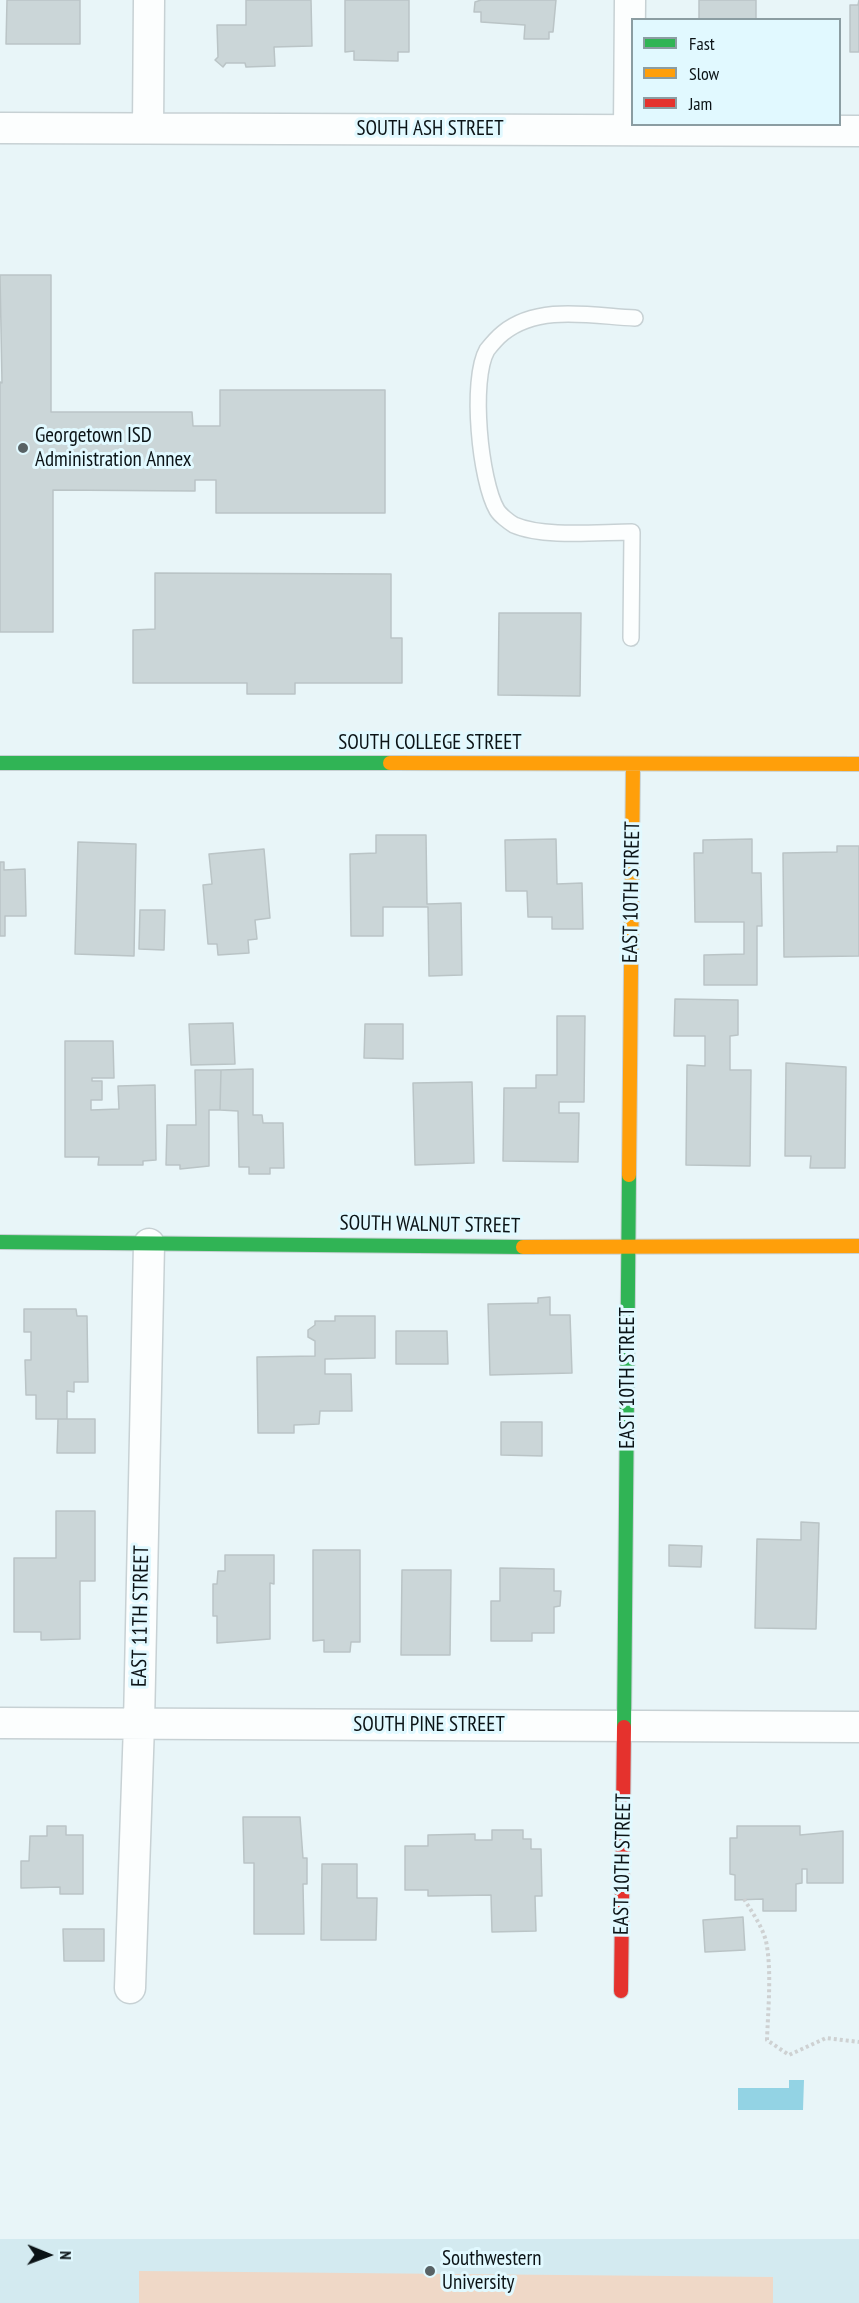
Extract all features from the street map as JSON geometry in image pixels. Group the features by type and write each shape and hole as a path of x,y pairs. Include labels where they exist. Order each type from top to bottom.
{"street":[{"path":"148,128 149,0"},
{"path":"629,129 630,0"},
{"name":"SOUTH ASH STREET","path":"0,128 859,131"},
{"name":"SOUTH COLLEGE STREET","path":"0,763 859,764"},
{"name":"EAST 10TH STREET","path":"621,1991 626,1726 633,765"},
{"name":"SOUTH WALNUT STREET","path":"0,1242 628,1248 859,1246"},
{"name":"EAST 11TH STREET","path":"130,1988 139,1724 149,1244"},
{"name":"SOUTH PINE STREET","path":"0,1723 859,1727"}],"lane":[{"path":"631,638 632,532 558,532 532,529 514,525 498,512 487,485 480,442 480,379 487,351 502,333 527,319 552,314 635,318"}],"path":[{"path":"744,1899 756,1917 766,1941 769,1999 767,2040 789,2055 825,2038 859,2042"}],"shaded area":[{"name":"Southwestern University","path":"0,2239 859,2239 859,2303 0,2303"},
{"path":"139,2271 773,2277 773,2303 139,2303"}],"water":[{"path":"789,2080 804,2080 803,2110 738,2110 738,2088 789,2088"}],"building":[{"path":"7,0 80,0 80,44 6,44"},
{"path":"246,0 311,0 312,46 274,47 275,66 246,67 245,63 226,63 223,67 215,60 218,57 217,25 246,25"},
{"path":"345,0 409,0 409,52 398,52 398,61 354,60 354,51 345,52"},
{"path":"481,0 556,0 553,32 549,32 549,39 524,39 525,25 481,22 481,12 474,12 475,2"},
{"path":"699,0 756,0 756,18 699,18"},
{"path":"859,0 859,52 850,52 850,5 858,5"},
{"path":"0,275 51,275 51,412 192,412 193,426 220,426 220,390 385,390 385,513 216,513 216,480 195,480 195,491 53,490 53,632 0,632 0,382 2,383"},
{"path":"155,573 391,574 391,638 402,638 402,683 295,683 295,694 247,694 247,683 133,683 133,630 155,629"},
{"path":"499,613 581,613 580,696 498,695"},
{"path":"376,835 426,835 427,904 461,903 462,975 429,976 428,907 383,907 383,936 351,936 350,854 376,853"},
{"path":"556,839 557,884 582,883 583,929 552,929 552,917 528,917 527,891 506,891 505,840"},
{"path":"752,839 752,873 761,873 762,926 757,926 757,985 704,985 704,955 744,954 744,922 695,922 694,853 703,853 703,840"},
{"path":"78,842 136,844 134,956 75,954"},
{"path":"837,846 859,846 859,956 784,957 783,853 837,852"},
{"path":"264,849 270,918 255,920 257,939 248,940 249,953 218,955 217,944 208,944 203,885 212,884 209,854"},
{"path":"0,862 4,862 4,870 25,869 26,916 5,916 5,936 0,936"},
{"path":"140,910 165,910 164,950 139,949"},
{"path":"675,999 738,1000 738,1035 730,1036 730,1070 751,1070 750,1166 686,1165 687,1065 705,1066 705,1036 674,1036"},
{"path":"557,1016 585,1016 584,1102 559,1102 559,1113 579,1113 578,1162 503,1161 504,1088 536,1088 536,1075 557,1075"},
{"path":"233,1023 235,1064 191,1065 189,1024"},
{"path":"365,1024 403,1024 403,1059 364,1058"},
{"path":"65,1041 113,1041 114,1078 92,1078 92,1081 102,1081 102,1100 91,1100 91,1110 119,1109 118,1086 155,1085 156,1160 143,1161 143,1165 98,1165 99,1157 65,1157"},
{"path":"786,1063 846,1067 845,1168 810,1168 811,1156 785,1156"},
{"path":"253,1069 253,1115 262,1115 263,1123 283,1123 284,1168 270,1168 270,1174 249,1174 249,1167 239,1167 238,1111 220,1110 221,1070"},
{"path":"195,1070 221,1070 220,1110 209,1110 209,1166 180,1169 180,1165 166,1165 167,1125 196,1125"},
{"path":"472,1082 474,1163 415,1165 413,1083"},
{"path":"550,1297 550,1315 570,1315 572,1373 490,1375 488,1304 538,1303 538,1298"},
{"path":"24,1309 76,1309 77,1316 87,1316 88,1382 74,1382 74,1392 67,1391 67,1419 36,1419 36,1395 26,1395 25,1360 31,1360 31,1332 24,1332"},
{"path":"335,1316 375,1316 375,1358 325,1359 325,1374 351,1374 352,1411 320,1411 319,1424 294,1425 294,1433 258,1433 257,1357 315,1356 315,1341 308,1337 308,1330 315,1325 315,1321 335,1321"},
{"path":"396,1331 447,1331 448,1364 396,1364"},
{"path":"58,1419 95,1419 95,1453 57,1453"},
{"path":"501,1422 542,1422 542,1456 501,1455"},
{"path":"56,1511 95,1511 95,1581 80,1581 80,1639 41,1640 41,1632 14,1632 14,1558 56,1558"},
{"path":"801,1522 819,1523 816,1629 755,1628 757,1539 801,1540"},
{"path":"669,1545 702,1546 701,1567 669,1566"},
{"path":"313,1550 360,1550 360,1642 351,1642 350,1652 324,1652 324,1640 313,1641"},
{"path":"225,1555 274,1555 274,1584 270,1583 270,1639 217,1643 217,1616 213,1616 213,1584 217,1584 218,1571 225,1571"},
{"path":"500,1568 554,1569 554,1591 561,1591 560,1606 554,1607 554,1633 532,1633 532,1641 491,1641 491,1601 500,1601"},
{"path":"402,1570 451,1570 450,1655 401,1655"},
{"path":"243,1817 300,1817 303,1858 307,1858 307,1884 303,1884 304,1934 254,1934 254,1863 244,1863"},
{"path":"47,1826 66,1826 66,1835 83,1835 83,1894 60,1894 60,1887 21,1888 21,1861 29,1861 30,1836 47,1836"},
{"path":"737,1826 800,1826 800,1835 843,1831 843,1883 807,1883 807,1869 802,1869 802,1883 796,1884 796,1911 763,1911 763,1899 735,1900 735,1875 730,1874 730,1838 737,1838"},
{"path":"492,1830 523,1830 523,1839 531,1839 531,1849 541,1849 542,1896 535,1896 536,1931 492,1932 491,1895 428,1896 428,1890 405,1890 405,1846 428,1846 428,1835 475,1834 475,1840 492,1840"},
{"path":"322,1864 357,1864 357,1898 377,1898 376,1940 321,1940"},
{"path":"743,1917 745,1950 705,1952 703,1920"},
{"path":"63,1929 104,1929 104,1961 64,1961"}],"traffic: fast":[{"path":"0,763 390,763"},
{"path":"624,1727 629,1175"},
{"path":"0,1242 523,1247"}],"traffic: slow":[{"path":"390,763 859,764"},
{"path":"629,1175 633,765"},
{"path":"523,1247 859,1246"}],"traffic: jam":[{"path":"621,1991 624,1727"}],"place":[{"name":"Georgetown ISD Administration Annex","path":"23,448"},
{"name":"Southwestern University","path":"430,2271"}]}
